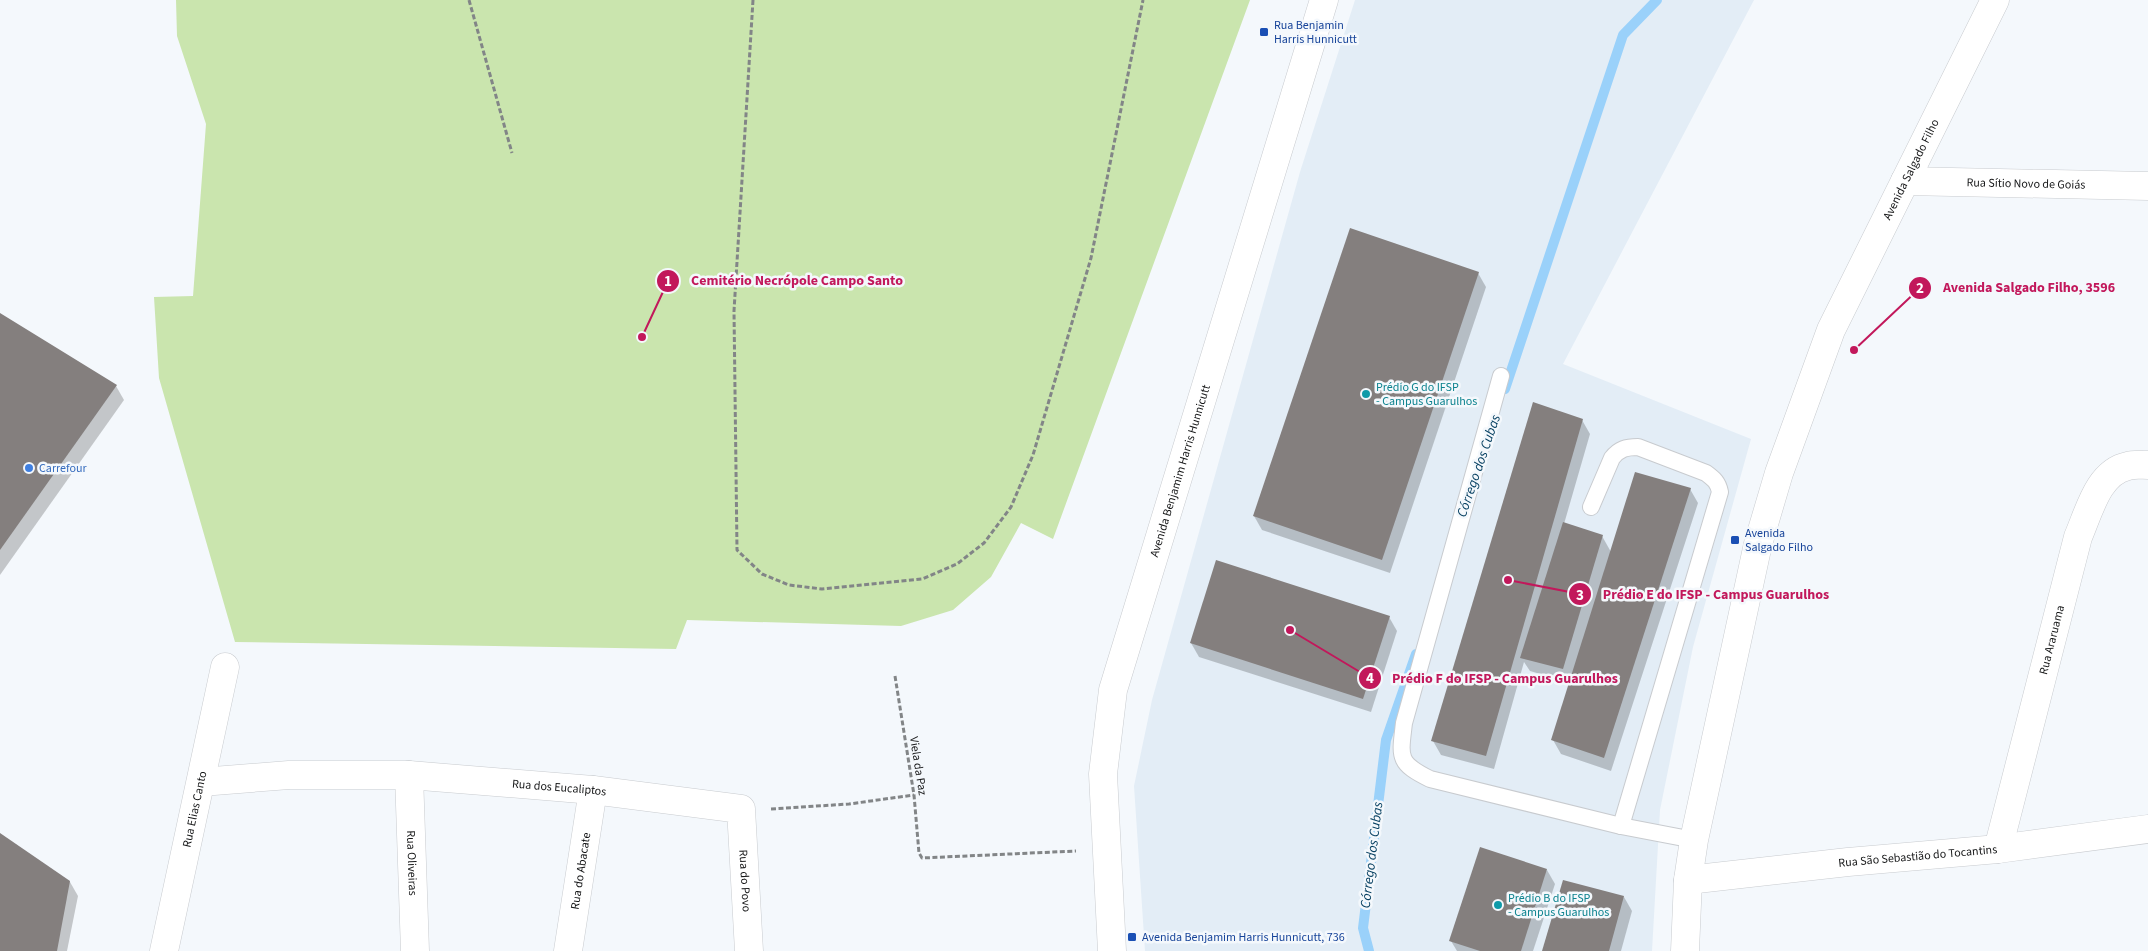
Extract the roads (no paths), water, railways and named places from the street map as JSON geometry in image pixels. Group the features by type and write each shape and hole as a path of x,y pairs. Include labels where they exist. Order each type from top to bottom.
{"street":[{"name":"Avenida Benjamim Harris Hunnicutt","path":"1112,951 1103,774 1113,690 1324,0"},
{"name":"Avenida Salgado Filho","path":"1684,951 1688,880 1694,840 1758,544 1779,473 1831,330 1996,0"},
{"name":"Rua Sítio Novo de Goiás","path":"1905,181 2148,186"},
{"name":"Rua Araruama","path":"1998,849 2078,537 2097,493 2112,473 2128,466 2148,465"},
{"name":"Rua Elias Canto","path":"164,951 225,667"},
{"name":"Rua dos Eucaliptos","path":"201,782 289,775 409,775 592,790 741,809"},
{"name":"Rua Oliveiras","path":"409,775 415,951"},
{"name":"Rua do Abacate","path":"568,951 592,790"},
{"name":"Rua do Povo","path":"741,809 749,951"},
{"name":"Rua São Sebastião do Tocantins","path":"1688,880 1848,862 1998,849 2148,830"}],"lane":[{"path":"1501,376 1404,723 1401,747 1403,761 1414,771 1430,780 1621,826 1694,840"},
{"path":"1591,507 1612,458 1617,452 1626,447 1638,448 1706,474 1719,485 1720,492 1621,826"}],"waterway":[{"name":"Córrego dos Cubas","path":"1505,389 1623,35 1657,0"},
{"name":"Córrego dos Cubas","path":"1369,951 1363,928 1386,740 1416,654"}],"place":[{"name":"Rua Benjamin Harris Hunnicutt","path":"1264,32"},
{"name":"Cemitério Necrópole Campo Santo","path":"642,337"},
{"name":"Avenida Salgado Filho, 3596","path":"1854,350"},
{"name":"Prédio G do IFSP - Campus Guarulhos","path":"1366,394"},
{"name":"Carrefour","path":"29,468"},
{"name":"Avenida Salgado Filho","path":"1735,540"},
{"name":"Prédio E do IFSP - Campus Guarulhos","path":"1508,580"},
{"name":"Prédio F do IFSP - Campus Guarulhos","path":"1290,630"},
{"name":"Prédio B do IFSP - Campus Guarulhos","path":"1498,905"},
{"name":"Avenida Benjamim Harris Hunnicutt, 736","path":"1132,937"}]}
